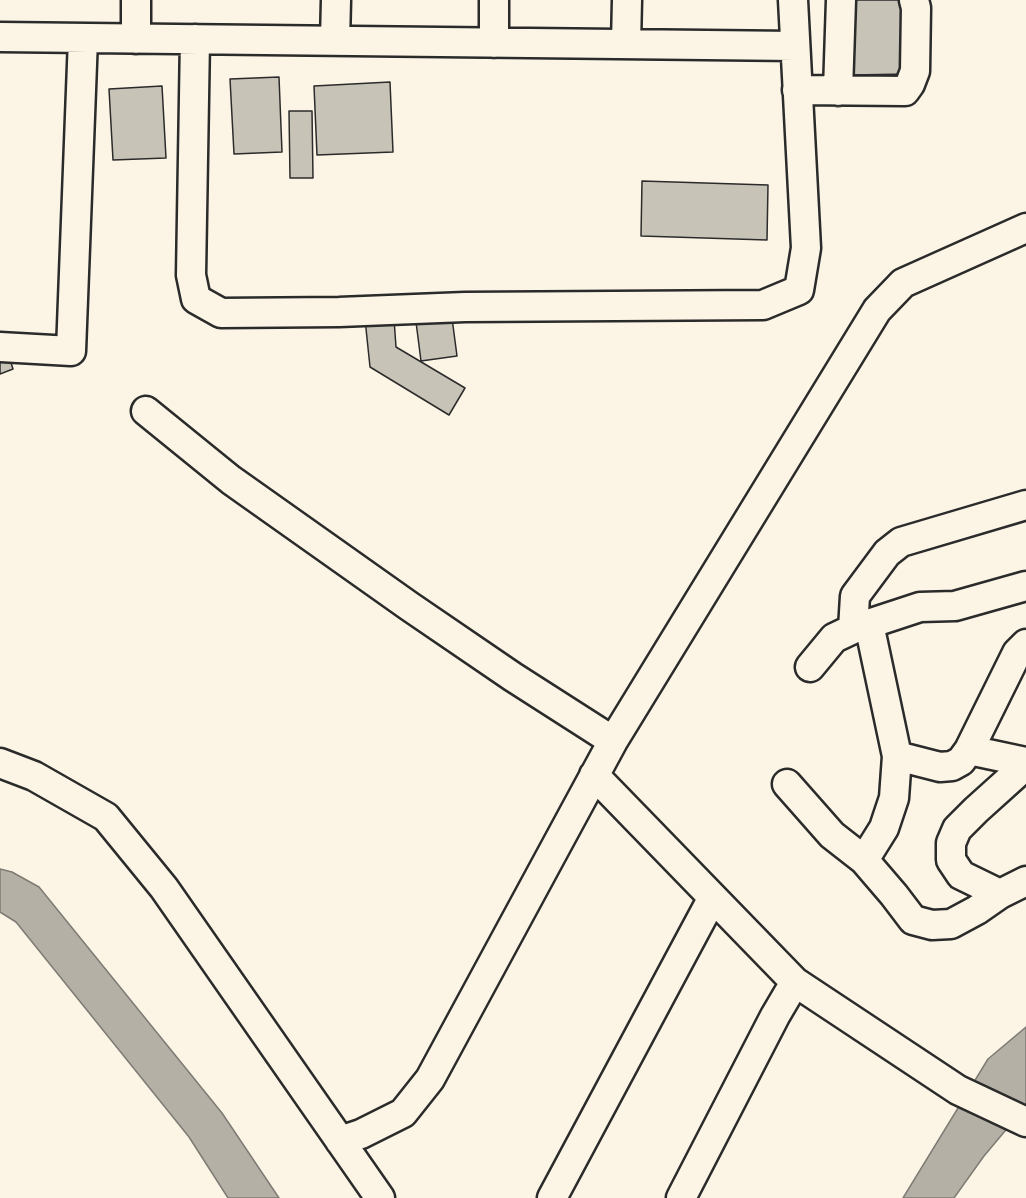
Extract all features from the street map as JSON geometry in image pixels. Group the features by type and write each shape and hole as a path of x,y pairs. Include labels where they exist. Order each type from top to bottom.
{"street":[{"path":"136,0 136,39"},
{"path":"335,41 336,0"},
{"path":"494,0 494,43"},
{"path":"626,44 627,0"},
{"path":"195,39 191,275 196,299 220,313 339,312 465,307 763,305 799,290 806,248 793,0"},
{"path":"838,91 841,0"},
{"path":"796,90 904,91 910,84 915,71 916,8 914,0"},
{"path":"0,37 794,46"},
{"path":"0,347 70,351 83,38"},
{"path":"340,1141 361,1134 403,1113 430,1079 613,741 877,309 903,283 1026,228"},
{"path":"146,411 231,480 409,606 513,677 613,741"},
{"path":"864,860 884,828 894,798 897,756 861,626 855,596 887,553 901,542 1026,505"},
{"path":"810,667 834,638 861,626 920,607 955,606 1026,586"},
{"path":"897,756 940,767 952,766 961,761 969,750 1017,653 1026,644"},
{"path":"969,750 1026,764"},
{"path":"0,763 34,776 106,817 164,888 380,1198"},
{"path":"1000,894 961,875 951,860 951,843 957,829 1026,764"},
{"path":"594,775 795,982 958,1090 1026,1122"},
{"path":"787,784 832,835 864,860 913,920 933,925 951,924 1026,881"},
{"path":"552,1198 712,899"},
{"path":"681,1198 775,1016 795,982"}],"shaded area":[{"path":"0,869 12,872 39,887 222,1113 279,1198 228,1198 189,1137 16,922 0,912"},
{"path":"1026,1027 1026,1106 984,1156 954,1198 903,1198 988,1059"}],"building":[{"path":"850,0 905,0 907,74 851,75"},
{"path":"279,77 282,152 234,154 230,79"},
{"path":"390,82 393,152 317,155 314,86"},
{"path":"162,86 166,158 113,160 109,89"},
{"path":"289,111 312,111 313,178 290,178"},
{"path":"642,181 768,185 767,240 641,236"},
{"path":"452,318 457,356 421,361 416,322"},
{"path":"365,319 394,319 396,347 465,388 449,415 370,367"},
{"path":"8,353 13,369 0,374 0,356"}]}
